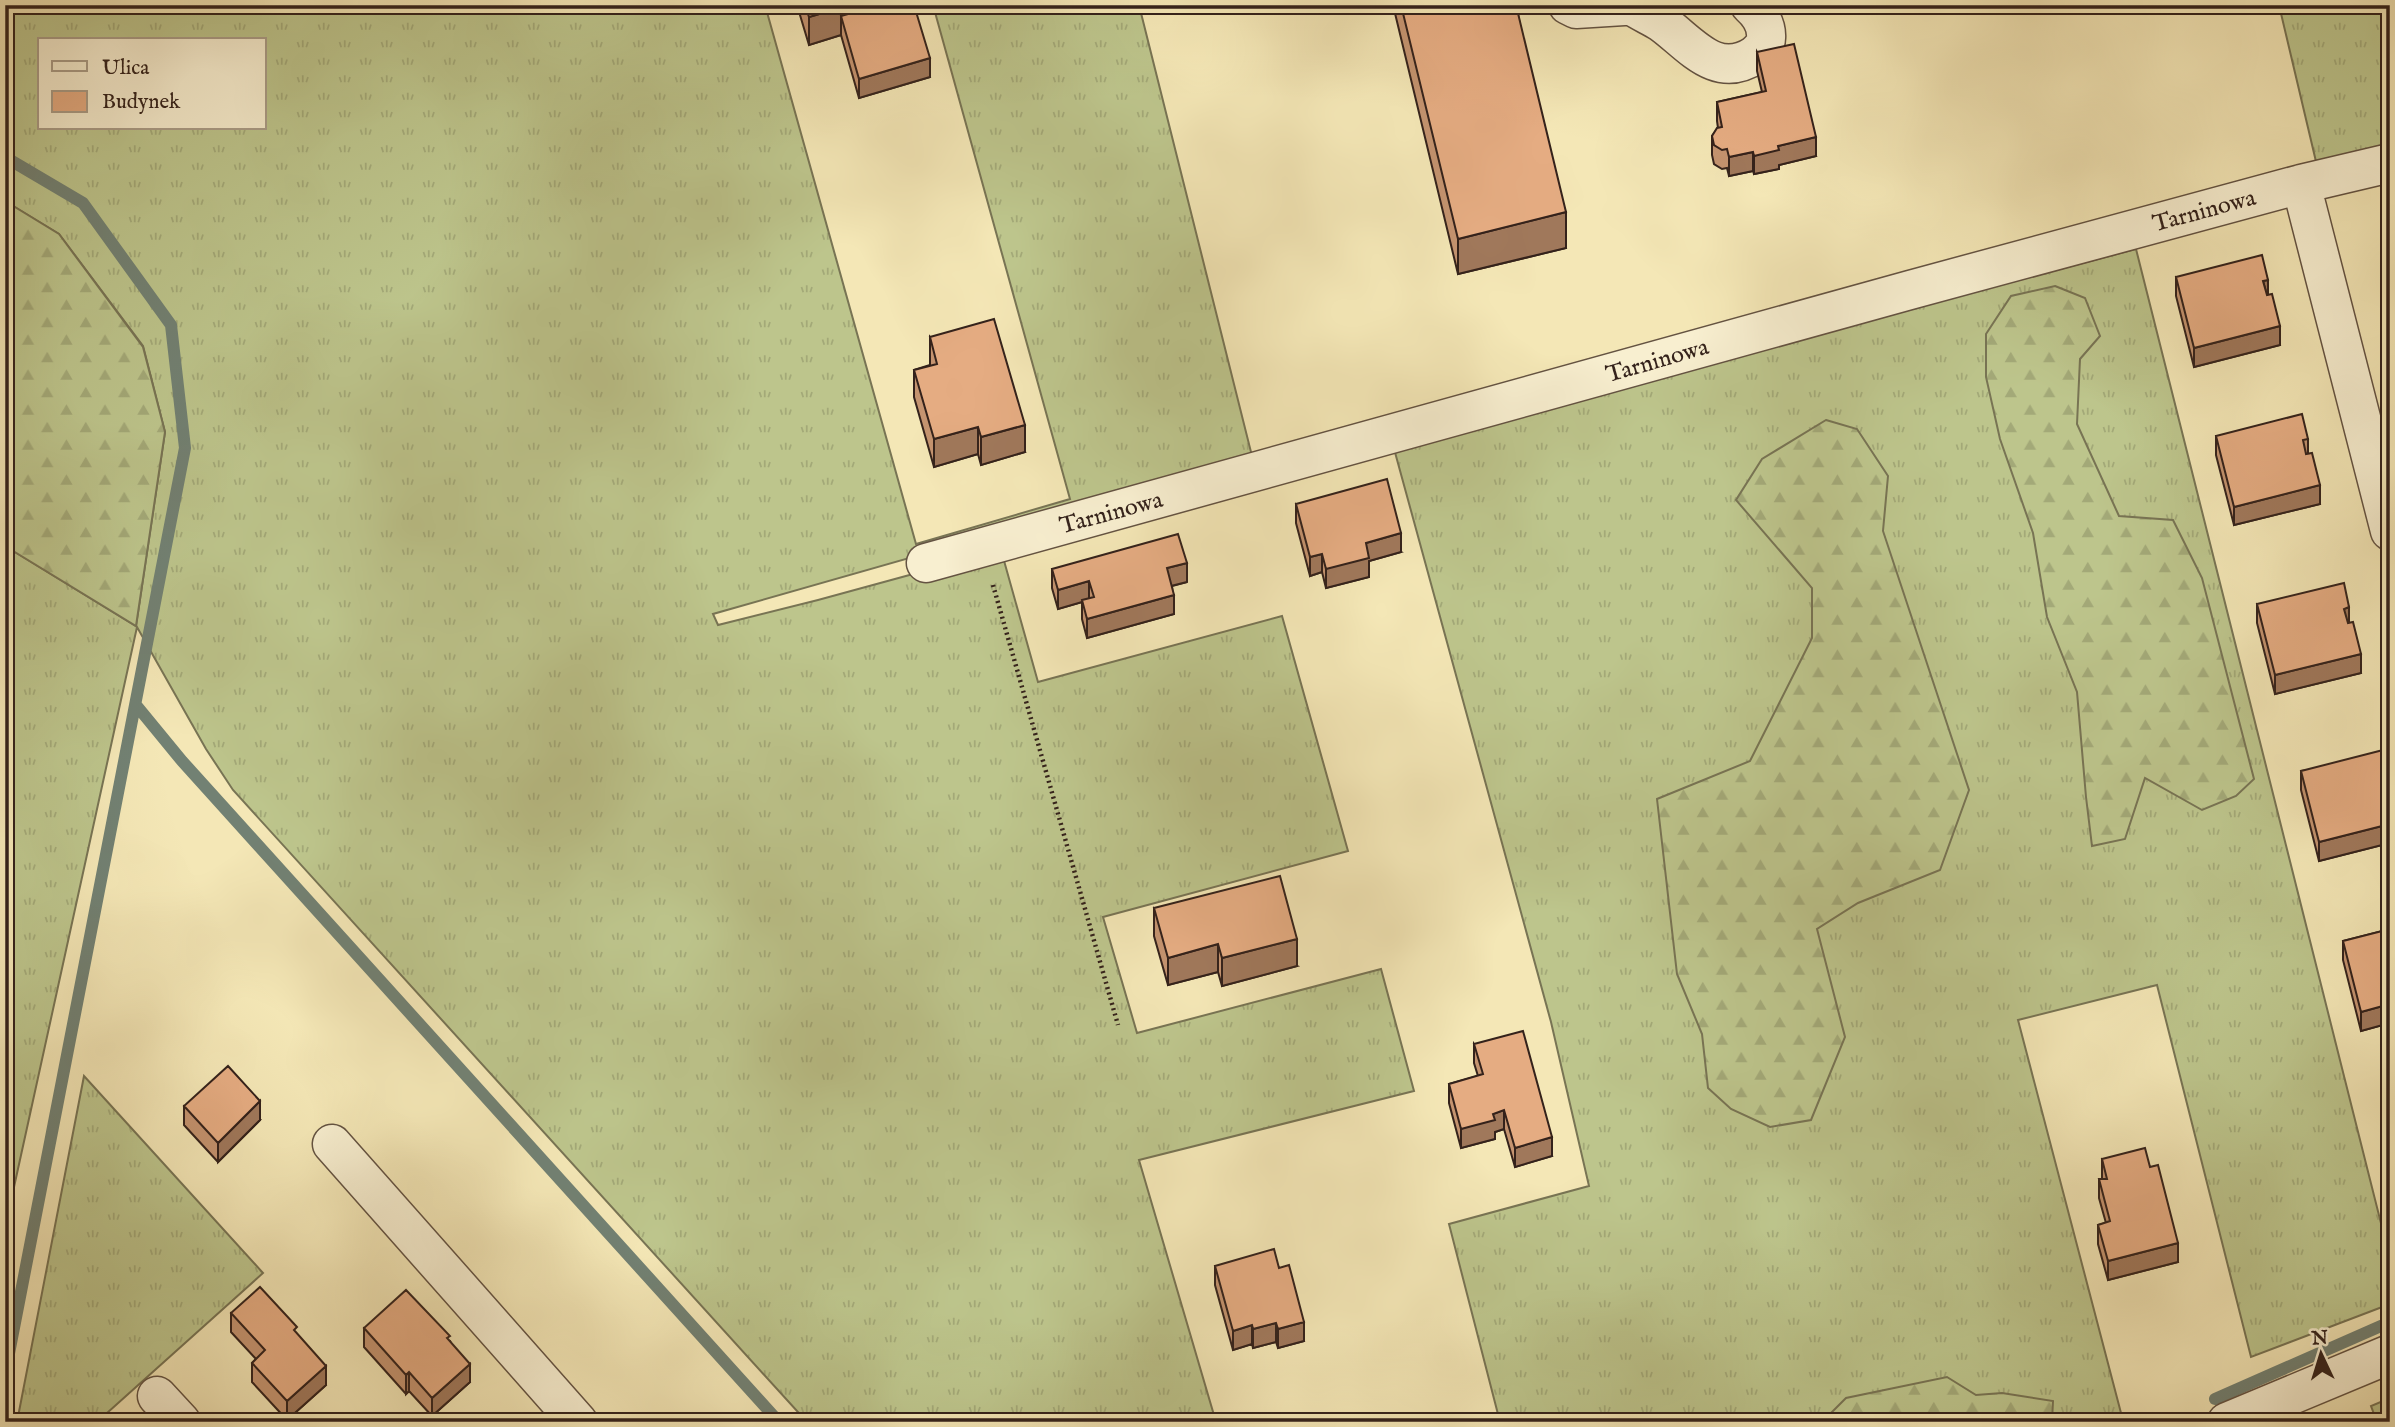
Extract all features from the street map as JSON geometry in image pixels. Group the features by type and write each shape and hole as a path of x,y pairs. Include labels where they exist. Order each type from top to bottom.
{"street":[{"path":"1568,5 1576,9 1637,6 1663,24 1693,51 1722,64 1746,61 1761,50 1767,39 1765,26 1758,12 1750,5"},
{"name":"Tarninowa","path":"926,563 1909,290 2301,184 2390,163"},
{"path":"2301,184 2390,531"},
{"path":"332,1144 578,1422"},
{"path":"2227,1422 2390,1354"}],"path":[{"path":"982,548 1118,1025"}],"green space":[{"path":"5,5 765,5 916,544 1070,499 933,5 1139,5 1253,460 713,614 718,625 1001,550 1038,682 1282,616 1348,851 1103,917 1137,1033 1381,969 1414,1091 1139,1160 1216,1422 807,1422 233,790 206,749 137,627 5,1228 5,546 136,626 165,432 143,346 59,234 5,201"},
{"path":"2279,5 2390,5 2390,152 2318,170"},
{"path":"5,201 59,234 143,347 165,432 136,626 5,546"},
{"path":"2136,249 2390,1259 2390,1304 2251,1357 2157,985 2018,1020 2121,1413 2103,1422 1500,1422 1449,1224 1589,1186 1551,1022 1393,445"},
{"path":"2055,286 2085,298 2100,336 2080,359 2077,424 2119,516 2173,520 2202,578 2254,779 2236,796 2202,810 2145,778 2125,839 2092,846 2077,692 2047,617 2033,533 2000,439 1986,377 1986,334 2011,296"},
{"path":"1826,420 1857,429 1888,476 1883,531 1969,790 1940,870 1858,903 1817,929 1845,1037 1811,1120 1770,1127 1731,1109 1708,1088 1702,1034 1677,974 1657,799 1750,761 1812,638 1812,588 1736,500 1762,459"},
{"path":"84,1076 263,1273 97,1422 17,1422"},
{"path":"1947,1377 1976,1395 2002,1393 2053,1401 2052,1422 1822,1422 1846,1398"},
{"path":"2390,1398 2390,1422 2377,1422 2371,1406"}],"building":[{"path":"805,5 850,5 809,17"},
{"path":"880,5 914,5 930,58 859,79 841,16"},
{"path":"1401,5 1516,5 1566,212 1458,239"},
{"path":"1794,44 1816,137 1778,146 1779,150 1754,156 1753,152 1729,157 1727,149 1722,150 1714,145 1712,136 1717,128 1722,127 1717,102 1766,91 1757,52"},
{"path":"2390,221 2390,245 2384,222"},
{"path":"2262,255 2268,280 2263,281 2267,295 2272,294 2280,326 2194,348 2176,277"},
{"path":"994,319 1025,425 981,437 978,427 934,439 914,370 937,364 930,337"},
{"path":"2302,414 2308,439 2303,440 2306,454 2312,453 2320,485 2234,507 2216,436"},
{"path":"1387,479 1401,533 1366,543 1369,558 1326,569 1322,554 1310,557 1296,504"},
{"path":"1178,534 1187,563 1167,568 1174,595 1087,619 1082,600 1094,597 1089,581 1058,590 1052,569"},
{"path":"2344,583 2349,607 2344,609 2348,623 2353,622 2361,654 2275,675 2257,604"},
{"path":"2387,749 2390,761 2390,824 2319,842 2301,771"},
{"path":"1280,876 1297,939 1222,958 1218,944 1168,958 1154,908"},
{"path":"2390,929 2390,1004 2361,1012 2343,941"},
{"path":"1523,1031 1552,1137 1515,1148 1504,1110 1493,1114 1495,1120 1461,1129 1449,1084 1483,1074 1474,1044"},
{"path":"228,1066 260,1101 218,1143 184,1106"},
{"path":"2390,1107 2390,1124 2386,1108"},
{"path":"2145,1148 2150,1167 2158,1165 2178,1243 2108,1261 2098,1225 2110,1221 2099,1179 2107,1179 2102,1159"},
{"path":"1274,1249 1279,1268 1289,1265 1304,1322 1278,1329 1276,1323 1253,1329 1252,1325 1233,1331 1215,1266"},
{"path":"260,1287 297,1327 294,1330 326,1366 287,1401 252,1363 265,1350 231,1313"},
{"path":"406,1290 450,1336 447,1338 470,1364 432,1398 409,1372 406,1375 364,1328"}],"waterway":[{"path":"5,157 83,203 171,325 185,448 5,1374"},
{"path":"136,705 182,761 779,1422"},
{"path":"2215,1399 2390,1322"},
{"path":"2161,1422 2167,1419"}]}
